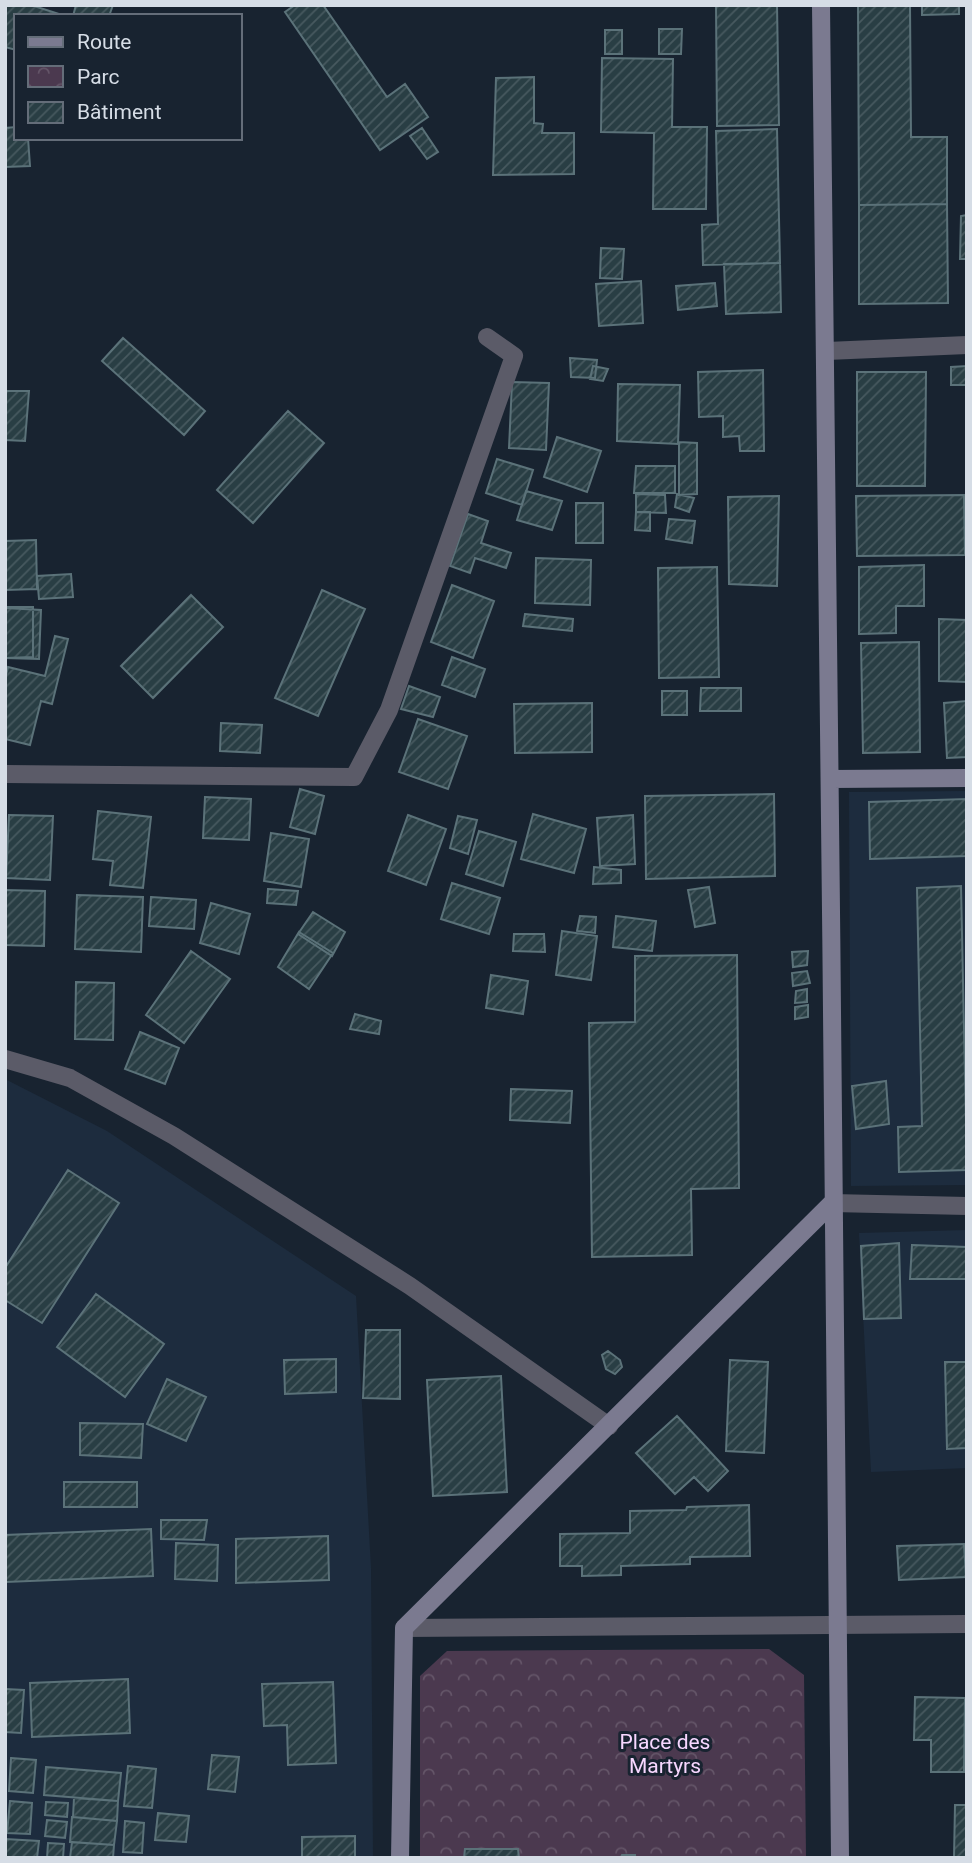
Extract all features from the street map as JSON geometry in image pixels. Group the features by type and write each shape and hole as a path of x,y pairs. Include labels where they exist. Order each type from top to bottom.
{"main road":[{"path":"821,5 827,351 832,1203 840,1858"},
{"path":"831,779 967,778"},
{"path":"400,1858 404,1628 832,1203"}],"street":[{"path":"5,774 355,777 388,710 514,356 487,337"},
{"path":"827,351 967,345"},
{"path":"5,1059 70,1078 174,1136 410,1286 609,1426"},
{"path":"832,1203 967,1206"},
{"path":"404,1628 967,1624"}],"shaded area":[{"path":"967,791 967,1185 851,1186 849,792"},
{"path":"5,1079 107,1131 356,1296 371,1568 373,1858 5,1858"},
{"path":"967,1230 967,1468 871,1472 859,1233"}],"green space":[{"name":"Place des Martyrs","path":"769,1649 804,1675 806,1858 420,1858 420,1676 447,1651"}],"building":[{"path":"5,5 31,5 59,14 14,14 14,49 5,47"},
{"path":"76,5 113,5 110,14 74,14"},
{"path":"295,5 323,5 387,97 405,84 428,117 380,150 285,12"},
{"path":"716,5 777,5 779,125 717,126"},
{"path":"858,5 910,5 911,137 947,137 947,204 859,205"},
{"path":"922,5 959,5 959,14 922,15"},
{"path":"659,29 682,29 681,54 659,54"},
{"path":"605,30 622,30 622,54 605,54"},
{"path":"602,58 673,59 672,127 707,127 706,209 653,209 654,133 601,132"},
{"path":"534,77 534,123 543,124 542,133 574,133 574,174 493,175 496,78"},
{"path":"14,127 14,140 28,140 30,166 5,167 5,128"},
{"path":"422,128 438,152 427,159 410,136"},
{"path":"777,129 780,263 703,265 702,225 718,224 716,131"},
{"path":"947,204 948,303 859,304 859,205"},
{"path":"967,215 967,259 960,259 961,216"},
{"path":"601,248 624,249 622,279 600,278"},
{"path":"780,263 781,312 726,314 724,264"},
{"path":"641,281 643,323 599,326 596,284"},
{"path":"715,283 717,306 678,310 676,286"},
{"path":"123,338 205,411 184,435 102,361"},
{"path":"570,358 597,360 595,378 571,377"},
{"path":"593,366 608,369 603,381 590,379"},
{"path":"967,366 967,385 951,385 951,367"},
{"path":"763,370 764,451 740,451 739,436 723,437 723,416 699,417 698,372"},
{"path":"857,372 926,372 925,486 857,486"},
{"path":"512,382 549,383 546,450 509,448"},
{"path":"618,384 680,385 678,444 617,441"},
{"path":"5,391 29,391 25,441 5,440"},
{"path":"288,411 324,443 253,523 217,490"},
{"path":"557,437 601,451 587,492 544,477"},
{"path":"679,442 697,443 697,494 679,495"},
{"path":"497,459 533,470 522,505 486,493"},
{"path":"636,466 675,466 675,493 634,493"},
{"path":"526,491 562,501 552,530 517,520"},
{"path":"636,494 665,495 666,513 636,512"},
{"path":"677,494 694,498 689,512 675,507"},
{"path":"964,495 965,555 857,556 856,496"},
{"path":"779,496 777,586 729,584 728,497"},
{"path":"576,503 603,503 603,543 576,543"},
{"path":"636,512 650,512 650,531 635,530"},
{"path":"468,514 488,521 481,543 511,553 506,568 475,558 470,573 450,566"},
{"path":"669,519 695,521 692,543 666,539"},
{"path":"36,540 37,589 5,590 5,541"},
{"path":"536,558 591,560 590,605 535,603"},
{"path":"924,565 924,606 896,606 896,633 859,634 859,567"},
{"path":"717,567 719,677 659,678 658,568"},
{"path":"71,574 73,597 39,599 37,576"},
{"path":"452,585 494,601 473,658 431,642"},
{"path":"322,590 365,609 318,716 275,698"},
{"path":"191,595 223,627 153,698 121,666"},
{"path":"5,607 33,607 33,657 5,658"},
{"path":"5,608 41,610 39,659 5,658"},
{"path":"525,614 573,619 572,631 523,626"},
{"path":"939,619 967,620 967,682 939,681"},
{"path":"55,636 68,639 52,704 41,701 30,745 5,739 5,679 8,667 45,676"},
{"path":"919,642 920,752 863,753 861,643"},
{"path":"452,657 485,669 475,697 442,685"},
{"path":"409,686 440,697 433,717 401,709"},
{"path":"701,688 741,688 741,711 700,711"},
{"path":"662,691 687,691 687,715 662,715"},
{"path":"967,701 967,757 947,758 944,703"},
{"path":"592,703 592,752 515,753 514,704"},
{"path":"418,719 467,736 448,789 399,772"},
{"path":"221,723 262,725 260,753 220,751"},
{"path":"300,789 324,796 315,834 290,827"},
{"path":"774,794 775,876 646,879 645,796"},
{"path":"205,797 251,799 249,840 203,838"},
{"path":"967,799 967,856 870,859 869,802"},
{"path":"98,811 151,817 143,888 110,885 113,861 93,859"},
{"path":"533,814 586,829 574,873 521,859"},
{"path":"9,815 53,816 50,880 6,878"},
{"path":"408,815 446,829 426,885 388,871"},
{"path":"633,815 635,864 600,866 597,818"},
{"path":"458,816 477,820 468,854 450,848"},
{"path":"479,831 516,842 503,886 466,874"},
{"path":"271,833 309,839 301,887 264,881"},
{"path":"594,867 621,870 621,883 593,884"},
{"path":"452,883 500,898 489,934 441,919"},
{"path":"961,886 967,1170 899,1172 898,1127 922,1126 917,888"},
{"path":"709,887 715,923 695,927 688,890"},
{"path":"268,889 298,891 296,905 267,903"},
{"path":"5,890 45,891 44,946 5,945"},
{"path":"77,895 143,897 141,952 75,949"},
{"path":"151,897 196,900 194,929 149,926"},
{"path":"211,903 250,914 239,954 200,943"},
{"path":"313,912 345,932 332,956 298,934"},
{"path":"580,916 596,917 595,933 577,931"},
{"path":"616,916 656,921 652,951 613,947"},
{"path":"562,931 597,936 591,980 556,975"},
{"path":"299,932 333,953 309,989 278,967"},
{"path":"514,934 544,934 545,952 513,951"},
{"path":"191,951 230,979 184,1043 146,1015"},
{"path":"808,951 807,965 793,967 792,952"},
{"path":"737,955 739,1188 691,1189 692,1255 592,1257 589,1023 635,1022 635,956"},
{"path":"807,971 810,983 793,986 792,973"},
{"path":"491,975 528,981 523,1014 486,1008"},
{"path":"76,982 114,983 113,1040 75,1039"},
{"path":"807,989 807,1002 795,1003 796,991"},
{"path":"808,1005 808,1017 795,1019 795,1007"},
{"path":"355,1014 381,1021 379,1034 350,1029"},
{"path":"140,1032 179,1048 165,1084 125,1069"},
{"path":"886,1081 889,1124 856,1129 852,1086"},
{"path":"511,1089 572,1091 570,1123 510,1120"},
{"path":"68,1170 119,1203 42,1323 5,1300 5,1268"},
{"path":"899,1243 901,1318 864,1319 861,1246"},
{"path":"912,1245 967,1247 967,1279 910,1279"},
{"path":"96,1294 164,1344 125,1397 57,1347"},
{"path":"366,1330 400,1330 400,1399 363,1398"},
{"path":"608,1351 620,1360 622,1367 615,1374 606,1369 602,1355"},
{"path":"336,1359 336,1392 285,1394 284,1360"},
{"path":"730,1360 768,1362 764,1453 726,1451"},
{"path":"945,1362 967,1362 967,1448 947,1449"},
{"path":"501,1376 507,1492 433,1496 427,1380"},
{"path":"167,1379 206,1397 186,1441 147,1424"},
{"path":"677,1416 728,1471 708,1491 694,1477 675,1494 636,1453"},
{"path":"80,1423 143,1424 141,1458 80,1455"},
{"path":"64,1482 137,1482 137,1507 64,1507"},
{"path":"749,1505 750,1556 690,1557 690,1564 621,1566 621,1575 582,1576 582,1566 560,1566 560,1534 630,1533 630,1511"},
{"path":"161,1520 207,1520 204,1540 161,1539"},
{"path":"151,1529 153,1576 6,1582 5,1535"},
{"path":"328,1536 329,1580 236,1583 236,1539"},
{"path":"176,1543 218,1545 217,1581 175,1579"},
{"path":"964,1544 966,1577 899,1580 897,1546"},
{"path":"128,1679 130,1733 32,1737 30,1683"},
{"path":"333,1682 336,1763 288,1765 287,1725 264,1726 262,1684"},
{"path":"5,1689 24,1690 21,1733 5,1732"},
{"path":"915,1697 965,1698 964,1772 931,1772 931,1740 914,1740"},
{"path":"212,1755 239,1757 235,1792 208,1789"},
{"path":"11,1758 36,1760 33,1793 9,1791"},
{"path":"128,1766 156,1769 152,1808 124,1806"},
{"path":"46,1767 121,1773 118,1801 44,1795"},
{"path":"74,1798 118,1801 117,1821 73,1817"},
{"path":"10,1801 32,1803 30,1834 7,1833"},
{"path":"46,1802 68,1803 67,1817 45,1815"},
{"path":"955,1805 967,1805 967,1858 954,1858"},
{"path":"158,1813 189,1816 186,1842 155,1840"},
{"path":"72,1817 117,1821 114,1845 70,1842"},
{"path":"47,1820 67,1822 65,1838 45,1836"},
{"path":"125,1821 144,1823 142,1853 123,1852"},
{"path":"355,1836 355,1858 302,1858 302,1837"},
{"path":"5,1839 39,1841 37,1858 5,1858"},
{"path":"72,1842 114,1845 113,1858 70,1858"},
{"path":"48,1843 64,1844 63,1858 47,1858"},
{"path":"465,1849 518,1849 519,1858 464,1858"},
{"path":"635,1855 635,1858 577,1858 621,1857"}]}
